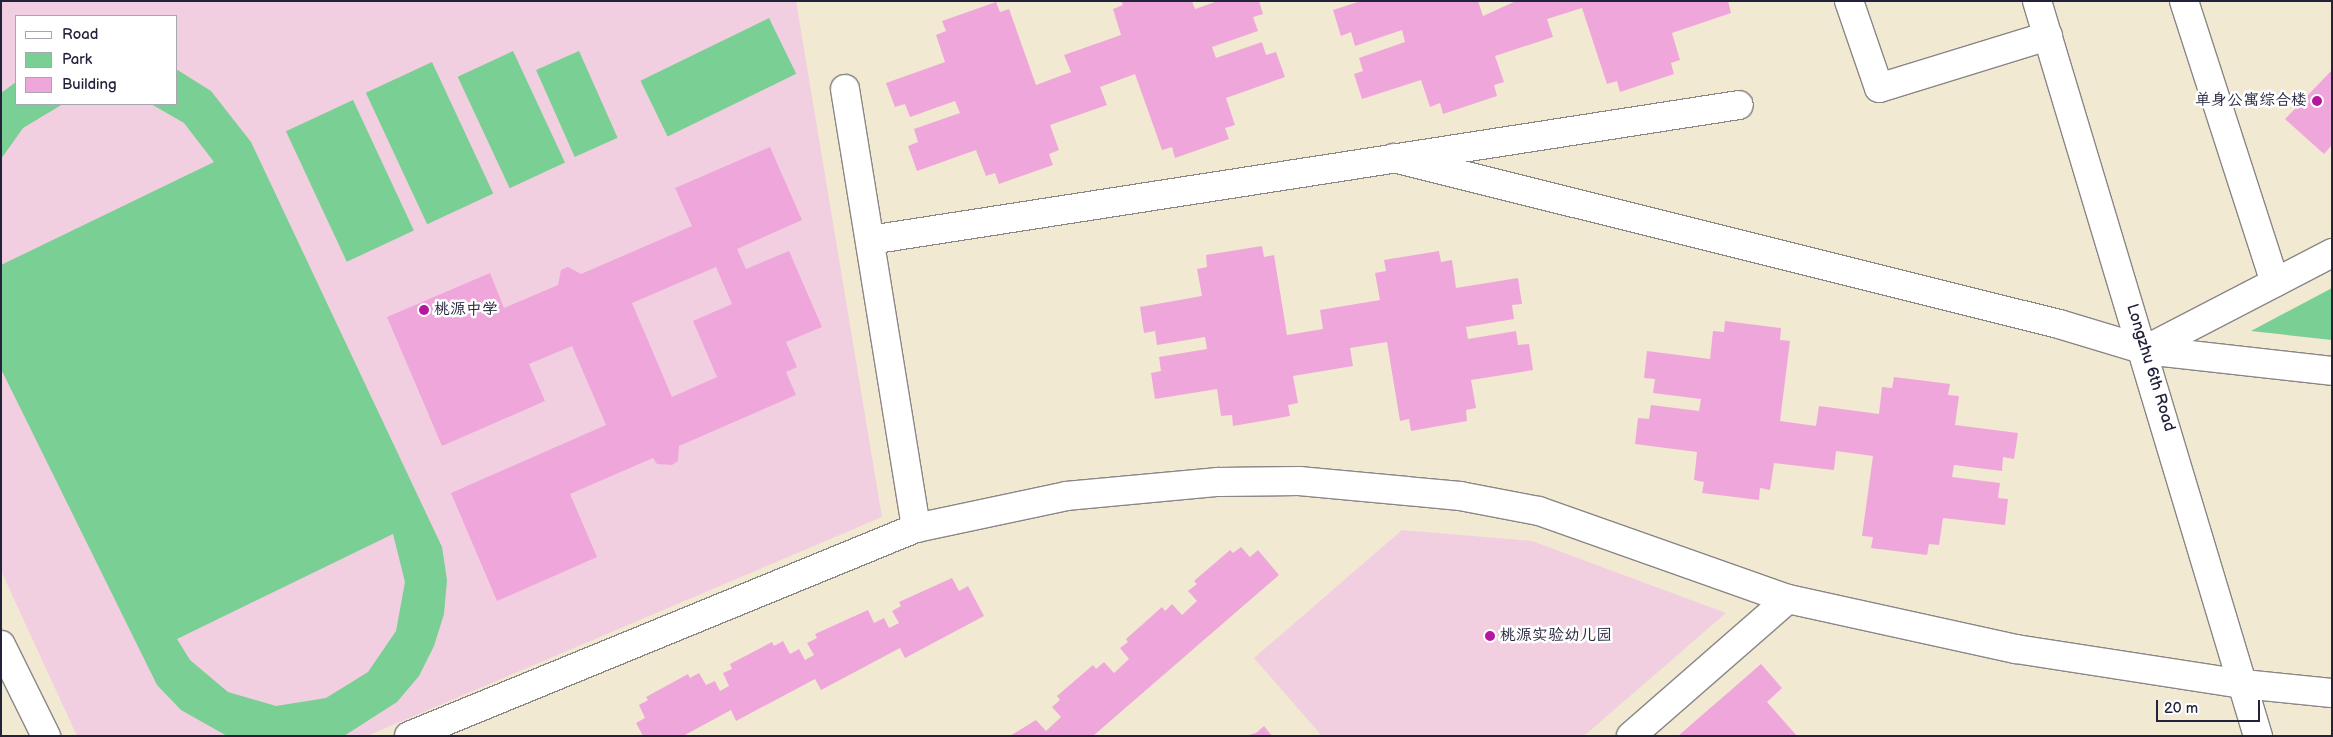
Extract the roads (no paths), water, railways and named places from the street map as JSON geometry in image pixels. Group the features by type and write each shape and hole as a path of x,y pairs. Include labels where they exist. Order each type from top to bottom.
{"street":[{"path":"1848,1 1878,88 2048,36"},
{"name":"Longzhu 6th Road","path":"2037,1 2145,350 2258,736"},
{"path":"2184,1 2275,283"},
{"path":"845,89 916,528"},
{"path":"870,240 1739,105"},
{"path":"1394,158 2060,324 2145,350 2332,371"},
{"path":"2145,350 2332,253"},
{"path":"409,736 916,528 1066,496 1142,487 1299,481 1380,486 1539,511 1788,599 2016,649 2243,684 2332,692"},
{"path":"1630,736 1788,599"},
{"path":"1,645 46,736"}],"place":[{"name":"单身公寓综合楼","path":"2317,101"},
{"name":"桃源中学","path":"424,310"},
{"name":"桃源实验幼儿园","path":"1490,636"}]}
